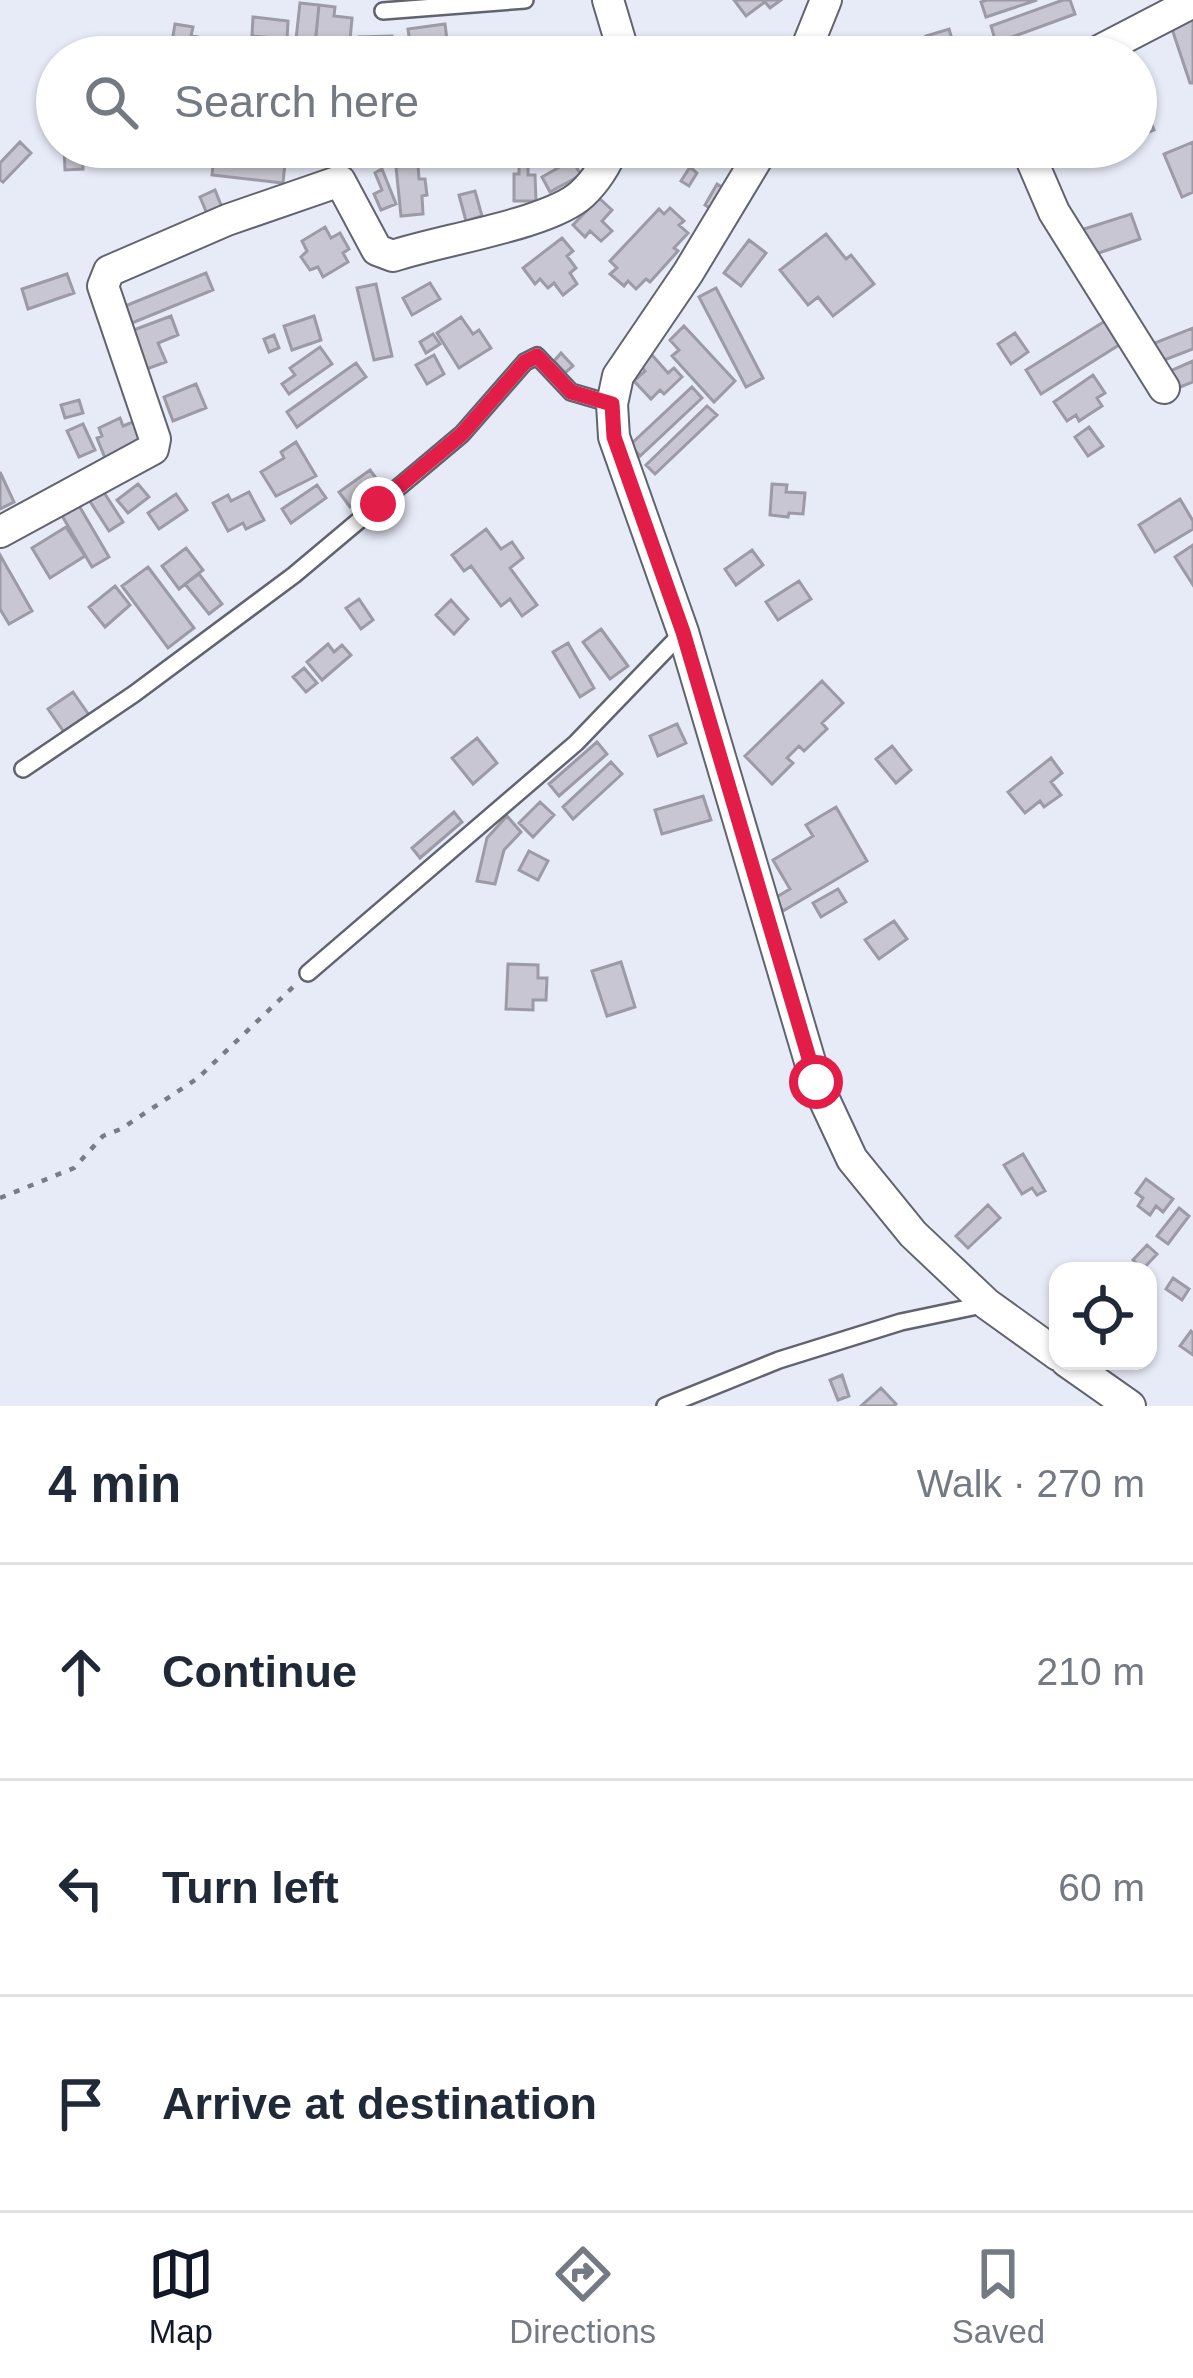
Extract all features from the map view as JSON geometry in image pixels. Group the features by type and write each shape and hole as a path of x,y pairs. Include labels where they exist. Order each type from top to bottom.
{"street":[{"path":"608,0 619,36"},
{"path":"811,36 826,0"},
{"path":"1127,36 1193,2"},
{"path":"0,532 153,449 155,439 103,286 109,271 227,220 340,182 377,250 393,256 544,216 580,196 602,168"},
{"path":"751,168 618,376 612,404 614,437 683,632 816,1082 852,1159 913,1234 987,1304 1049,1349"},
{"path":"1035,168 1054,212 1164,388"},
{"path":"1079,1370 1130,1406"}],"lane":[{"path":"383,11 525,0"},
{"path":"23,770 294,575 462,434 525,362 537,356 571,392 612,404"},
{"path":"308,973 576,743 683,632"},
{"path":"665,1406 778,1360 901,1322 987,1304"}],"path":[{"path":"0,1198 74,1168 103,1136 198,1078 308,973"}],"building":[{"path":"734,0 781,0 770,8 765,2 746,16"},
{"path":"1037,0 986,17 981,2"},
{"path":"1063,0 1070,0 1075,14 1015,36 994,36 991,26"},
{"path":"300,3 319,5 316,36 296,36"},
{"path":"319,5 335,7 334,16 352,18 350,36 316,36"},
{"path":"1193,15 1193,83 1190,83 1170,23"},
{"path":"253,17 288,21 287,36 252,36"},
{"path":"175,24 193,27 191,36 173,36"},
{"path":"445,24 446,36 409,36 408,29"},
{"path":"20,142 31,153 3,182 0,163"},
{"path":"1193,142 1193,192 1182,197 1164,154"},
{"path":"213,168 284,168 283,183 212,175"},
{"path":"396,168 418,168 427,195 422,196 423,214 401,216"},
{"path":"519,168 528,168 528,175 535,175 536,201 514,201 514,174 519,174"},
{"path":"558,168 577,168 581,175 550,192 542,177"},
{"path":"689,168 697,173 689,186 681,181"},
{"path":"382,169 396,204 381,210 374,194 382,190 375,173"},
{"path":"717,184 729,191 716,212 705,205"},
{"path":"215,190 223,210 208,216 200,197"},
{"path":"475,191 482,216 466,221 459,195"},
{"path":"599,198 612,210 602,221 612,231 601,241 590,231 585,237 573,225"},
{"path":"670,208 684,221 679,225 688,233 674,248 678,251 650,282 646,279 636,289 628,281 624,286 610,274 617,268 610,261 659,209 664,214"},
{"path":"1131,214 1140,239 1090,256 1081,230"},
{"path":"325,227 331,238 340,233 349,249 343,253 348,262 323,277 318,267 310,270 301,257 307,251 302,241"},
{"path":"826,234 874,284 833,316 818,297 808,305 780,270"},
{"path":"562,238 573,251 567,256 576,268 570,273 577,284 563,295 554,283 548,288 540,279 535,284 523,268"},
{"path":"749,240 766,253 741,286 724,273"},
{"path":"206,273 213,290 132,323 125,306"},
{"path":"67,274 74,293 28,309 22,289"},
{"path":"430,283 440,299 412,315 403,298"},
{"path":"376,284 392,356 374,360 357,288"},
{"path":"716,288 763,378 746,387 699,297"},
{"path":"171,316 178,335 158,343 166,362 144,370 131,331"},
{"path":"314,316 321,340 292,350 284,326"},
{"path":"461,317 473,334 479,330 491,348 459,368 437,333"},
{"path":"1105,321 1119,345 1041,394 1026,370"},
{"path":"684,326 735,381 714,402 672,356 679,350 670,340"},
{"path":"1193,328 1193,349 1159,362 1152,344"},
{"path":"1015,333 1028,352 1011,364 998,344"},
{"path":"433,334 440,344 426,353 420,342"},
{"path":"274,335 279,348 269,352 264,339"},
{"path":"320,347 332,364 289,394 282,384 295,375 290,368"},
{"path":"561,353 573,366 565,373 554,361"},
{"path":"434,355 444,374 427,384 416,365"},
{"path":"652,355 668,373 674,368 682,377 651,399 634,381"},
{"path":"1193,361 1193,382 1175,389 1168,372"},
{"path":"356,363 366,377 297,427 287,412"},
{"path":"1093,375 1105,393 1097,398 1102,406 1079,421 1076,415 1067,421 1054,402"},
{"path":"196,384 206,408 173,421 164,397"},
{"path":"692,387 702,398 640,456 630,445"},
{"path":"79,400 83,413 65,418 61,405"},
{"path":"707,406 717,415 655,474 646,465"},
{"path":"120,418 123,426 133,422 142,442 105,458 97,438 102,436 99,428"},
{"path":"83,424 95,450 79,457 67,431"},
{"path":"1089,427 1103,446 1088,456 1075,437"},
{"path":"296,442 316,476 276,496 261,472 284,458 281,452"},
{"path":"370,470 381,485 350,507 339,492"},
{"path":"0,472 14,502 0,509"},
{"path":"138,484 149,497 128,513 117,500"},
{"path":"772,484 787,485 786,492 805,493 803,514 770,515"},
{"path":"317,485 326,498 291,523 282,509"},
{"path":"103,491 123,522 109,531 89,500"},
{"path":"249,492 264,520 228,531 213,503"},
{"path":"176,494 187,510 159,529 148,513"},
{"path":"1180,499 1193,529 1155,552 1139,525"},
{"path":"78,504 109,557 92,567 61,514"},
{"path":"66,527 85,556 50,578 32,548"},
{"path":"486,529 501,549 512,542 523,558 510,568 537,605 522,616 510,599 501,606 471,566 464,571 452,555"},
{"path":"1193,545 1193,585 1175,557"},
{"path":"186,548 203,570 179,589 162,566"},
{"path":"752,550 763,565 736,585 725,569"},
{"path":"0,555 32,611 9,624 0,609"},
{"path":"148,567 194,628 168,648 122,586"},
{"path":"199,574 222,604 209,614 185,584"},
{"path":"799,581 811,599 778,620 766,602"},
{"path":"115,586 130,605 105,627 89,607"},
{"path":"359,599 373,620 361,629 346,608"},
{"path":"451,600 468,619 454,634 436,615"},
{"path":"601,629 628,666 610,679 583,642"},
{"path":"568,643 594,688 580,697 553,652"},
{"path":"328,644 334,652 342,645 351,655 322,680 307,662"},
{"path":"304,668 317,683 306,692 293,677"},
{"path":"822,681 843,703 822,723 827,729 804,751 799,746 787,758 793,763 772,784 745,756"},
{"path":"73,692 89,715 64,732 48,709"},
{"path":"677,724 686,743 658,756 650,736"},
{"path":"477,738 497,763 473,784 452,758"},
{"path":"597,742 607,754 559,796 549,784"},
{"path":"892,746 911,770 896,783 876,759"},
{"path":"1051,758 1062,773 1051,782 1061,795 1044,807 1040,801 1025,813 1008,792"},
{"path":"611,762 622,774 573,819 563,807"},
{"path":"703,796 711,820 662,834 655,810"},
{"path":"540,802 554,815 533,837 519,823"},
{"path":"836,807 867,861 783,911 775,898 790,889 773,860 813,836 806,825"},
{"path":"454,812 462,822 420,858 412,848"},
{"path":"507,816 521,832 504,850 495,884 477,881 487,838"},
{"path":"529,851 548,861 538,880 519,870"},
{"path":"838,889 846,902 821,917 813,903"},
{"path":"894,921 907,939 879,959 865,940"},
{"path":"621,962 635,1007 607,1016 592,971"},
{"path":"508,964 538,965 538,978 547,978 546,1000 533,1000 533,1010 506,1009"},
{"path":"1023,1154 1045,1191 1037,1195 1032,1188 1022,1194 1004,1165"},
{"path":"1146,1179 1173,1199 1163,1212 1156,1206 1150,1215 1138,1206 1143,1198 1136,1193"},
{"path":"988,1205 1000,1218 968,1248 956,1236"},
{"path":"1179,1208 1189,1216 1168,1244 1157,1236"},
{"path":"1147,1245 1157,1254 1150,1262 1133,1260"},
{"path":"1173,1278 1189,1289 1182,1300 1166,1289"},
{"path":"1193,1333 1193,1355 1180,1346"},
{"path":"842,1375 849,1396 838,1400 830,1380"},
{"path":"881,1388 894,1406 861,1406"}],"route":[{"path":"378,504 462,434 525,362 537,356 571,392 612,404 614,437 683,632 816,1082"}]}
